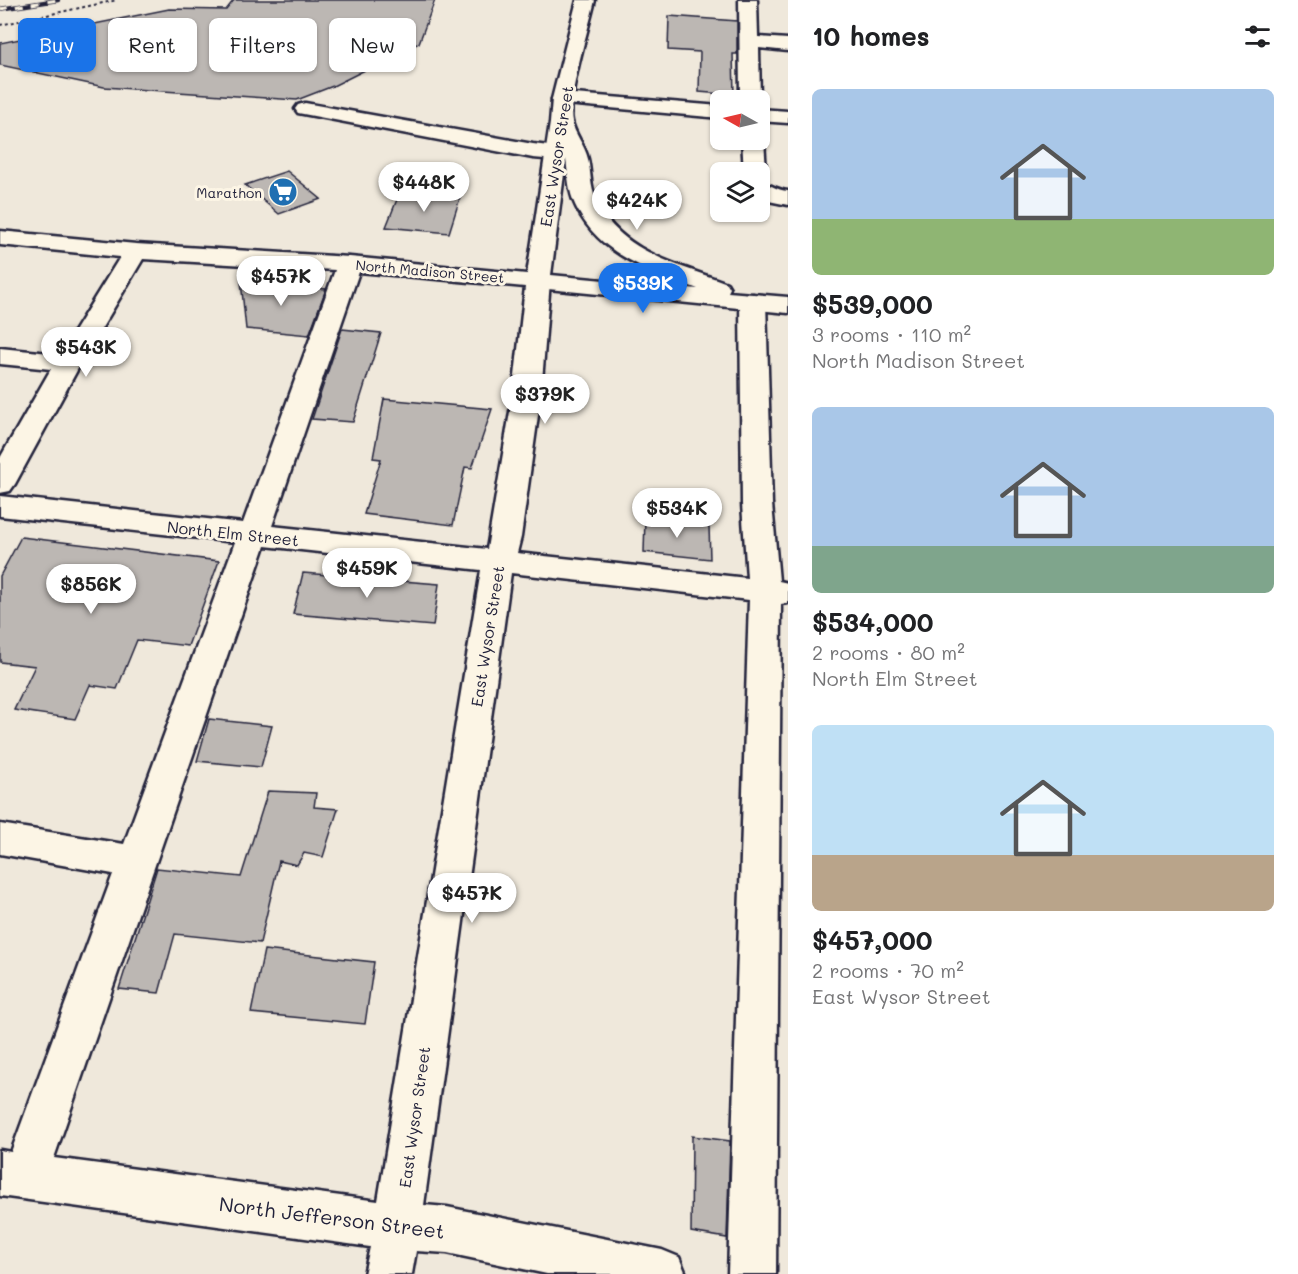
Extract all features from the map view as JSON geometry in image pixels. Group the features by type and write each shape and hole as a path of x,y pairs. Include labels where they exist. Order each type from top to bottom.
{"street":[{"name":"East Wysor Street","path":"388,1274 399,1225 492,592 506,537 526,394 539,262 562,111 586,0"},
{"path":"748,0 750,90"},
{"path":"749,42 788,45"},
{"path":"304,109 533,151 556,153"},
{"path":"710,112 562,111 576,153 579,182 585,201 595,221 613,239 644,261 771,304 757,504 776,591 752,1274"},
{"path":"770,116 788,117"},
{"path":"770,196 788,198"},
{"name":"North Madison Street","path":"0,238 136,251 350,264 771,304"},
{"path":"0,484 68,363 136,251"},
{"path":"12,1175 137,862 350,264"},
{"path":"0,356 68,363"},
{"name":"North Elm Street","path":"0,506 776,591"},
{"path":"0,839 137,862"},
{"name":"North Jefferson Street","path":"12,1175 352,1222 447,1230 662,1274"}],"path":[{"path":"0,25 117,0"}],"building":[{"path":"234,0 435,0 419,43 416,44 416,18 329,18 329,72 361,72 297,100 104,87 33,72 96,72 96,24 108,21 108,72 197,72 197,18 124,18 169,9 226,10"},
{"path":"669,16 737,21 737,54 733,54 734,90 699,92 700,52 668,50"},
{"path":"18,39 18,69 0,65 0,43"},
{"name":"Marathon","path":"287,171 321,199 279,214 245,185"},
{"path":"400,192 460,198 449,233 386,227"},
{"path":"241,281 326,289 309,335 246,329"},
{"path":"342,329 381,333 353,422 312,419"},
{"path":"384,399 492,409 472,468 465,467 453,525 364,514 381,459 373,458"},
{"path":"645,519 709,526 710,559 644,552"},
{"path":"21,537 219,561 188,646 137,640 117,689 90,685 75,719 14,710 35,666 0,662 0,576"},
{"path":"303,573 439,584 433,626 293,614"},
{"path":"209,719 272,726 261,767 197,761"},
{"path":"268,791 316,793 314,807 338,809 323,857 304,853 297,865 279,861 260,943 175,934 159,993 119,989 157,868 241,877"},
{"path":"264,950 374,962 365,1024 251,1013"},
{"path":"692,1136 730,1141 727,1238 691,1232"}],"railway":[{"path":"0,9 58,0"}],"place":[{"name":"Marathon","path":"283,192"}]}
